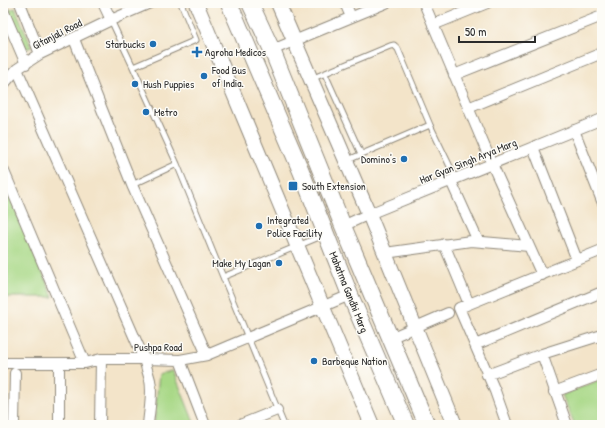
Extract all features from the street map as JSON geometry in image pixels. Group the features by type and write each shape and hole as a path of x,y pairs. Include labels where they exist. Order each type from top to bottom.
{"main road":[{"name":"Mahatma Gandhi Marg","path":"229,3 301,171 350,295 406,425"},
{"name":"Mahatma Gandhi Marg","path":"250,3 272,50 343,226 427,424"}],"street":[{"path":"20,3 40,54"},
{"path":"103,3 111,20"},
{"name":"Gitanjali Road","path":"3,86 17,70 40,54 150,3"},
{"path":"196,3 372,425"},
{"path":"278,3 369,214 455,425"},
{"path":"345,3 351,17"},
{"path":"272,50 386,3"},
{"path":"424,3 492,164 542,275"},
{"path":"433,25 487,3"},
{"path":"3,10 26,64"},
{"path":"454,75 602,16"},
{"path":"74,39 132,185 206,355"},
{"path":"468,108 602,53"},
{"path":"17,70 144,359 147,374 150,380 148,425"},
{"name":"Har Gyan Singh Arya Marg","path":"343,226 602,119"},
{"path":"574,130 602,201"},
{"path":"533,147 577,260"},
{"path":"3,169 85,363"},
{"path":"454,180 478,241"},
{"path":"385,253 471,240 528,246"},
{"path":"444,244 469,304"},
{"path":"507,425 459,308 602,250"},
{"path":"475,345 602,292"},
{"name":"Pushpa Road","path":"3,363 15,368 59,363 85,363 101,359 180,360 206,355 350,295"},
{"path":"390,338 448,313"},
{"path":"487,375 542,354 602,335"},
{"path":"542,354 554,392 567,425"},
{"path":"100,425 101,359"},
{"path":"180,360 205,425"},
{"path":"59,363 59,425"},
{"path":"14,425 15,368"},
{"path":"554,392 602,374"},
{"path":"240,425 277,410"}],"lane":[{"path":"133,67 196,40 181,3"},
{"path":"111,20 177,164 247,338 284,425"},
{"path":"310,80 394,45 398,49 454,180"},
{"path":"325,74 361,154"},
{"path":"346,160 430,125"},
{"path":"132,185 177,164"},
{"path":"223,277 326,234"}],"green space":[{"path":"15,8 32,47 26,49 9,10"},
{"path":"3,181 53,297 3,297"},
{"path":"173,370 195,425 154,425 159,374"},
{"path":"602,379 602,425 575,425 562,395"}],"place":[{"name":"Starbucks","path":"153,44"},
{"name":"Agroha Medicos","path":"197,52"},
{"name":"Food Bus of India.","path":"204,76"},
{"name":"Hush Puppies","path":"135,84"},
{"name":"Metro","path":"146,112"},
{"name":"Domino's","path":"404,159"},
{"name":"South Extension","path":"293,186"},
{"name":"Integrated Police Facility","path":"259,226"},
{"name":"Make My Lagan","path":"279,263"},
{"name":"Barbeque Nation","path":"314,361"}]}
